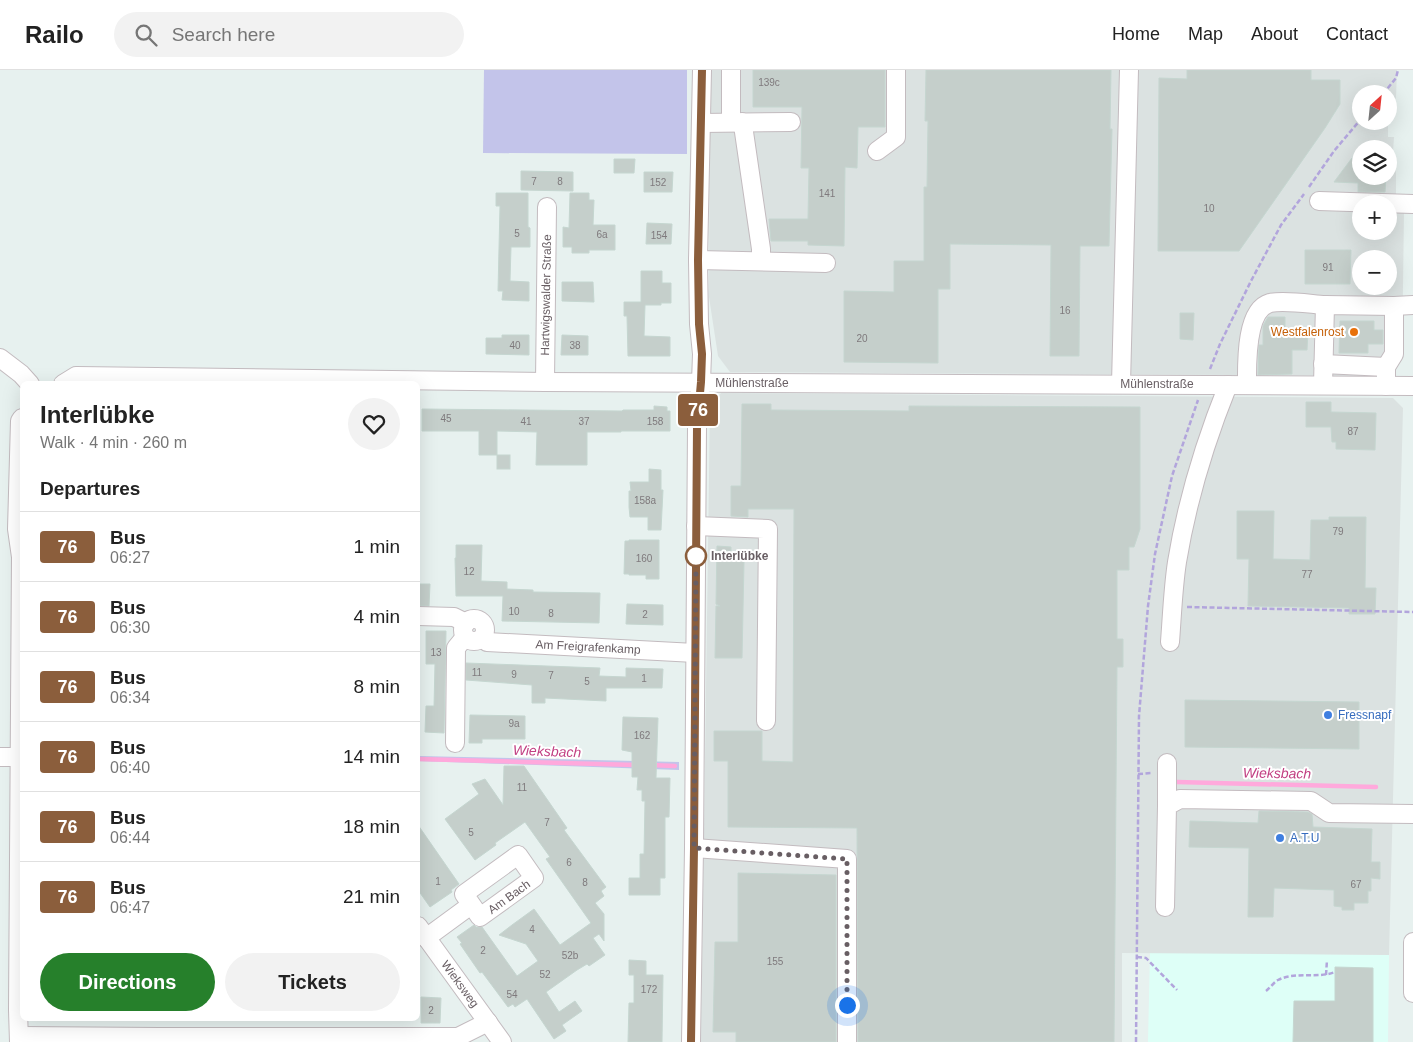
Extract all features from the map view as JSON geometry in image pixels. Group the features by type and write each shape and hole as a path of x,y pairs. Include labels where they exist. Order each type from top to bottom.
{"street":[{"path":"690,1042 694,848 697,427 702,354 699,324 698,260 702,70"},
{"path":"731,70 736,122 744,132 761,248 761,261"},
{"path":"877,151 896,137 896,70"},
{"path":"1121,384 1129,70"},
{"path":"701,123 790,122"},
{"path":"1319,201 1413,204"},
{"name":"Hartwigswalder Straße","path":"545,382 547,207"},
{"path":"698,260 826,264"},
{"path":"1247,385 1247,352 1251,332 1255,319 1261,309 1268,304 1276,302 1325,305 1413,305"},
{"path":"1323,385 1325,305"},
{"path":"1386,386 1386,367 1394,354 1394,306"},
{"path":"0,358 27,381"},
{"path":"1323,364 1386,367"},
{"name":"Mühlenstraße","path":"68,381 76,376 253,381"},
{"name":"Mühlenstraße","path":"420,382 1413,386"},
{"path":"1170,642 1177,562 1193,484 1228,384"},
{"path":"20,421 17,529 20,550"},
{"path":"696,526 768,529 766,721"},
{"name":"Am Freigrafenkamp","path":"420,616 454,617 466,630 469,640 474,641 483,637 487,642 695,653"},
{"path":"455,743 456,648 466,630"},
{"path":"0,757 20,757"},
{"path":"1165,907 1167,763"},
{"path":"1167,806 1180,799 1311,801 1329,813 1413,814"},
{"path":"20,841 19,1039 458,1037 488,1022"},
{"path":"694,848 847,859 847,1042"},
{"name":"Am Bach","path":"422,932 471,905"},
{"name":"Wieksweg","path":"422,932 502,1042"},
{"path":"1413,942 1413,993"}],"path":[{"path":"1390,85 1396,78 1398,70"},
{"path":"1136,1042 1139,716 1149,598 1155,554 1172,476 1220,344 1250,281 1281,225 1334,151 1352,130"},
{"path":"1173,607 1413,612"},
{"path":"1137,957 1146,958 1177,990"},
{"path":"1326,975 1327,960"},
{"path":"1266,991 1278,980 1298,975 1326,975 1335,972"}],"shaded area":[{"path":"484,70 687,70 687,154 483,153"},
{"path":"710,70 1397,70 1396,85 1352,85 1352,130 1388,130 1388,137 1394,137 1394,140 1352,140 1352,185 1396,185 1396,195 1352,195 1352,240 1397,240 1397,200 1404,212 1402,360 1386,376 730,372 718,356 709,297"},
{"path":"721,393 1393,398 1403,408 1389,955 1122,953 1122,1042 701,1042 710,407"},
{"path":"420,756 679,762 679,770 420,761"},
{"path":"1150,952 1389,955 1388,1042 1148,1042"}],"building":[{"path":"753,70 885,70 885,127 858,127 857,168 845,167 844,246 808,245 808,241 771,241 769,219 808,219 809,168 801,168 802,107 753,107"},
{"path":"926,70 1111,70 1110,129 1112,129 1109,246 1080,246 1079,356 1050,356 1051,245 950,244 950,289 938,289 938,363 844,362 844,291 894,292 894,261 924,261 924,187 927,187 928,121 925,121"},
{"path":"1187,70 1311,70 1311,80 1340,80 1340,104 1239,251 1158,251 1159,78 1187,79"},
{"path":"1352,158 1352,183 1334,182"},
{"path":"614,159 635,159 634,173 614,173"},
{"path":"521,171 573,172 573,191 521,190"},
{"path":"644,172 673,172 672,192 644,192"},
{"path":"1358,185 1385,185 1385,192 1358,192"},
{"path":"496,193 528,193 530,247 511,247 510,281 529,282 529,301 502,300 503,291 498,291 500,206 496,206"},
{"path":"570,193 589,193 589,200 594,200 593,225 615,225 615,250 589,250 589,253 572,253 572,247 563,247 563,227 569,228"},
{"path":"647,223 672,224 671,244 646,244"},
{"path":"1305,250 1351,250 1350,284 1305,284"},
{"path":"641,271 662,271 662,283 671,283 671,303 645,305 644,336 670,337 670,356 628,356 627,316 624,316 624,302 641,302"},
{"path":"562,282 593,282 594,302 562,301"},
{"path":"1180,313 1194,313 1193,340 1180,339"},
{"path":"1268,317 1285,317 1285,330 1308,330 1307,350 1292,350 1292,374 1258,375 1259,345 1263,345 1263,326"},
{"name":"Westfalenrost","path":"1340,321 1374,321 1374,330 1383,330 1383,344 1368,344 1368,353 1339,353"},
{"path":"502,335 529,335 529,355 486,354 486,338 502,338"},
{"path":"562,335 588,336 588,355 561,355"},
{"path":"1306,402 1331,402 1331,412 1376,413 1375,450 1336,449 1336,442 1332,442 1331,427 1306,427"},
{"path":"742,404 771,404 771,410 909,411 909,406 1140,407 1140,529 1134,547 1129,547 1129,570 1117,570 1117,639 1123,639 1123,667 1117,667 1114,1042 858,1042 857,828 728,827 728,761 714,761 714,731 762,731 762,761 793,762 794,509 748,509 748,517 731,516 731,486 741,486"},
{"path":"654,406 667,407 667,411 670,411 670,431 587,432 587,465 536,465 537,432 497,431 497,455 479,455 479,431 422,431 422,409 622,411 654,410"},
{"path":"497,455 510,455 510,469 497,469"},
{"path":"649,469 661,470 661,490 663,490 661,530 648,530 648,517 630,517 630,482 649,482"},
{"path":"1237,511 1274,511 1273,559 1310,560 1311,520 1329,520 1329,517 1366,517 1365,588 1376,588 1375,614 1349,614 1349,608 1248,606 1249,559 1237,559"},
{"path":"659,540 659,579 646,579 646,575 624,574 625,541"},
{"path":"456,545 482,545 481,581 507,582 507,589 533,590 533,592 600,593 599,623 502,621 503,596 456,596"},
{"path":"717,546 731,547 731,561 744,561 742,658 715,658 716,606 720,606 716,604"},
{"path":"420,584 430,584 429,606 420,606"},
{"path":"627,604 663,605 663,625 626,624"},
{"path":"426,631 446,631 444,733 425,732 426,706 434,706 435,664 426,664"},
{"path":"466,663 600,668 599,676 626,677 626,668 663,669 662,688 606,688 606,701 545,698 545,703 532,703 532,685 466,680"},
{"path":"1185,700 1359,702 1359,749 1185,747"},
{"path":"470,715 525,716 525,739 482,739 482,743 469,743"},
{"path":"623,717 658,718 656,778 670,778 669,817 665,817 665,878 660,878 660,895 629,895 629,878 640,878 640,854 644,854 645,801 642,801 642,790 637,790 638,777 632,777 632,752 622,750"},
{"path":"504,766 524,766 567,828 564,830 606,887 601,891 604,896 595,903 604,914 604,941 599,934 593,938 605,955 589,966 587,964 577,970 546,992 559,1012 575,1001 582,1011 562,1025 566,1031 554,1039 527,999 515,1007 513,1004 508,1007 482,972 480,973 457,937 474,925 482,927 517,976 538,961 526,944 499,935 534,909 560,945 591,923 546,859 550,857 525,822 475,860 445,819 479,794 472,784 485,779 503,805"},
{"path":"1259,811 1308,812 1312,814 1313,827 1372,829 1371,862 1380,862 1380,879 1371,878 1371,891 1368,891 1368,903 1354,903 1354,910 1342,910 1342,907 1334,906 1334,890 1274,888 1273,917 1248,917 1249,848 1189,847 1190,821 1258,823"},
{"path":"420,828 459,884 451,890 452,892 430,907 420,893"},
{"path":"738,873 836,875 836,1042 736,1042 736,1032 713,1032 715,942 738,942"},
{"path":"629,960 646,961 646,975 663,975 662,1042 628,1042 629,1003 634,1003 634,975 629,975"},
{"path":"1335,967 1373,968 1373,1042 1293,1042 1294,1001 1335,1001"},
{"path":"421,997 441,998 440,1023 421,1023"}],"waterway":[{"name":"Wieksbach","path":"420,759 636,765"},
{"name":"Wieksbach","path":"651,765 675,766"},
{"name":"Wieksbach","path":"1177,782 1376,787"}],"bus line":[{"name":"76","path":"691,1042 697,427 702,354 699,324 698,260 702,70"}],"place":[{"name":"Westfalenrost","path":"1354,332"},
{"name":"Interlübke","path":"696,556"},
{"name":"Fressnapf","path":"1328,715"},
{"name":"A.T.U","path":"1280,838"}],"route":[{"path":"696,556 694,848 847,859 847,1005"}]}
